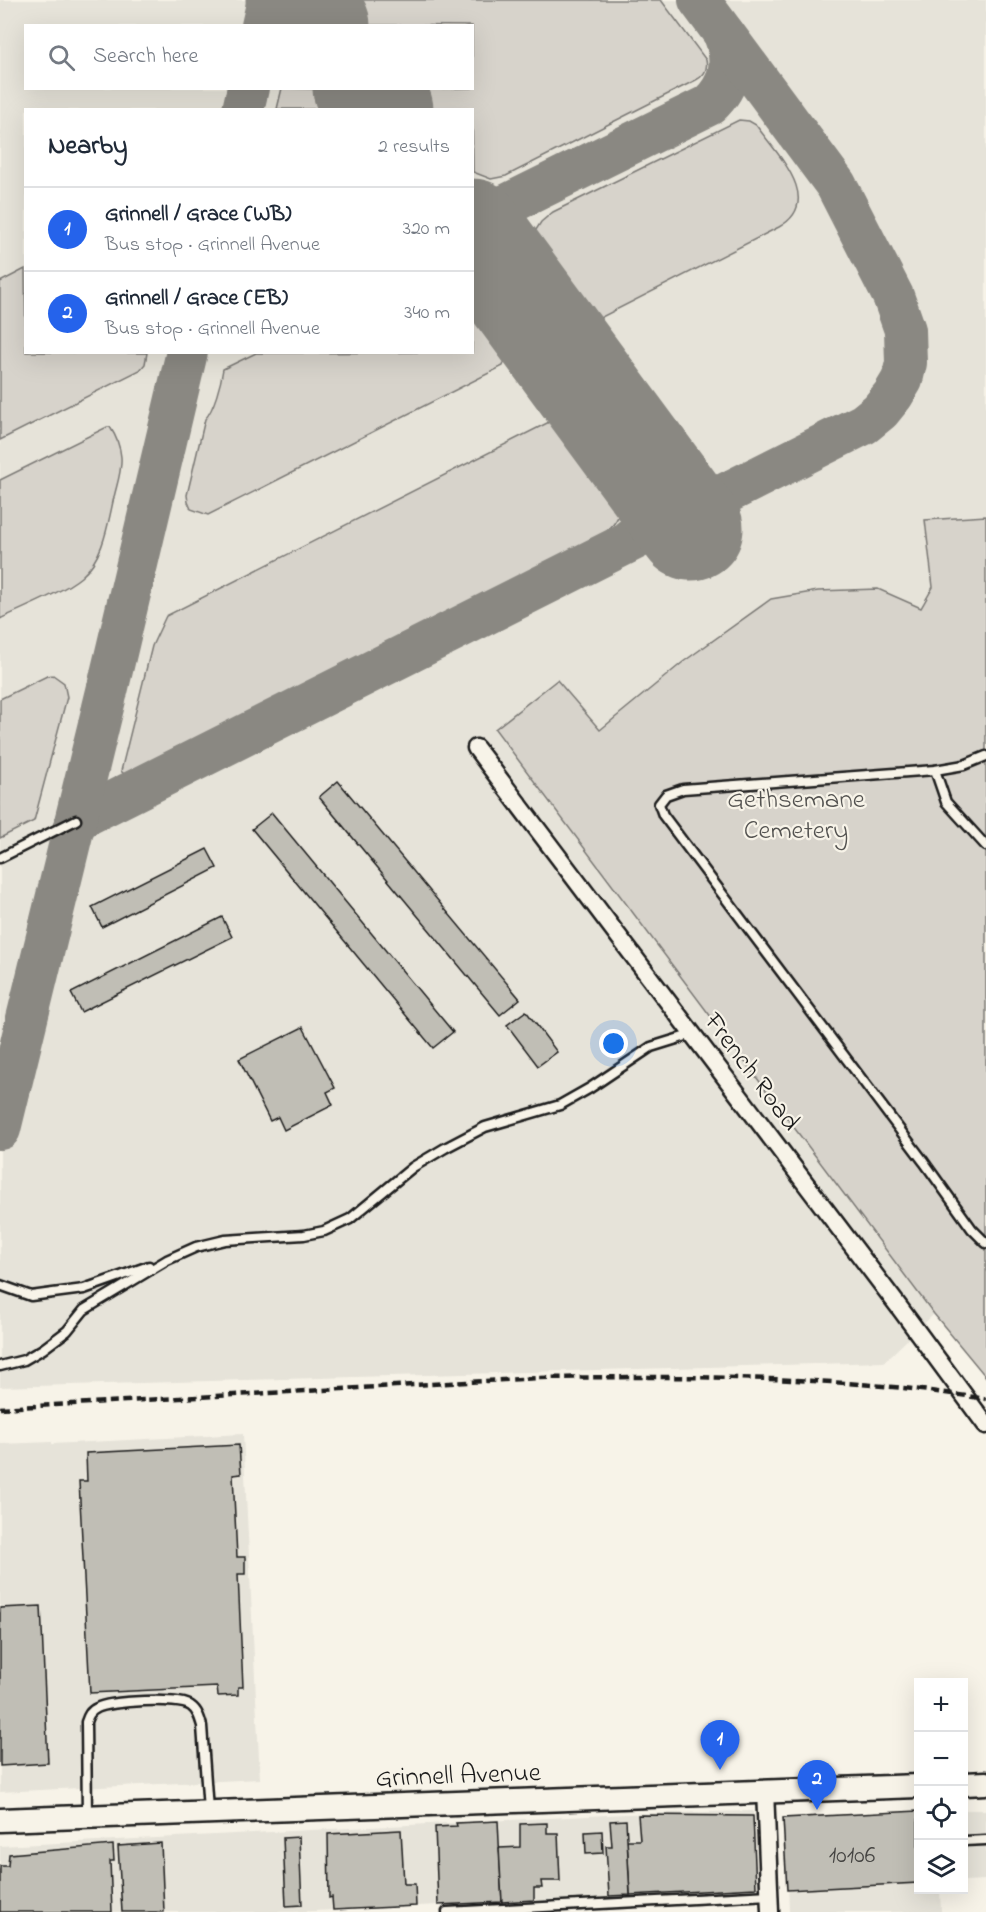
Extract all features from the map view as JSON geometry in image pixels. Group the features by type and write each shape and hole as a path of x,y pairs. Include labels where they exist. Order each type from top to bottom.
{"street":[{"name":"French Road","path":"477,748 986,1425"},
{"path":"968,1784 986,1783"},
{"name":"Grinnell Avenue","path":"0,1821 765,1790 914,1786"},
{"path":"765,1790 770,1904"}],"lane":[{"path":"986,756 964,765 935,770 683,789 666,795 659,804 663,815 972,1229 986,1244"},
{"path":"935,770 946,802 986,846"},
{"path":"0,858 76,820"},
{"path":"0,1285 31,1296 84,1288 167,1260 196,1247 225,1240 324,1232 350,1219 412,1167 445,1148 486,1127 560,1105 651,1047 693,1034"},
{"path":"0,1366 24,1360 43,1349 67,1331 84,1310 167,1260"},
{"path":"87,1817 86,1722 89,1714 97,1707 112,1703 176,1701 190,1705 198,1714 202,1726 208,1812"},
{"path":"968,1841 986,1840"},
{"path":"447,1912 770,1904"}],"shaded area":[{"path":"0,0 986,0 986,516 925,520 933,587 921,608 878,589 818,591 771,599 683,662 599,730 495,729 934,1314 884,1362 0,1387"},
{"path":"243,1434 260,1779 0,1792 0,1444 52,1442 52,1444"},
{"path":"968,1810 986,1810 986,1880 968,1881"},
{"path":"753,1811 758,1893 293,1912 0,1912 0,1846 626,1814"},
{"path":"914,1812 914,1894 940,1894 941,1912 789,1912 786,1817"}],"green space":[{"path":"342,0 661,0 706,60 706,69 696,80 506,176 491,179 474,172 474,108 423,108 409,90 474,90 474,24 360,24"},
{"path":"282,90 319,90 332,108 277,108"},
{"path":"739,120 749,121 756,125 792,176 797,190 798,204 792,216 779,227 600,318 572,310 534,257 532,245 534,233 541,222 553,212"},
{"path":"24,270 24,354 147,354 145,364 140,370 0,440 0,282"},
{"path":"474,298 510,346 503,366 208,515 191,509 187,495 205,419 214,403 223,369 254,354 474,354"},
{"path":"563,415 610,479 619,498 618,516 612,526 602,535 124,774 121,771 152,646 166,616"},
{"path":"110,427 117,441 121,466 107,527 95,559 89,569 73,583 0,619 0,480"},
{"name":"Gethsemane Cemetery","path":"986,516 986,1377 934,1314 495,729 557,680 600,730 683,662 771,599 818,591 878,589 921,608 933,587 925,520"},
{"path":"53,675 64,683 67,697 34,821 0,838 0,699"}],"building":[{"path":"338,781 520,999 500,1015 319,797"},
{"path":"272,813 453,1032 433,1048 252,829"},
{"path":"207,849 217,868 102,927 92,907"},
{"path":"222,917 232,937 81,1012 71,993"},
{"path":"526,1011 557,1052 538,1066 507,1025"},
{"path":"303,1027 335,1088 327,1092 333,1105 284,1130 278,1117 270,1121 239,1059"},
{"path":"239,1445 241,1474 233,1475 237,1557 245,1557 245,1574 238,1574 243,1687 238,1687 238,1695 218,1696 217,1687 90,1693 79,1481 87,1481 86,1453"},
{"path":"41,1606 48,1763 0,1766 0,1608"},
{"path":"914,1811 914,1883 787,1890 783,1818"},
{"path":"638,1815 753,1816 756,1888 630,1895 627,1840 640,1840"},
{"path":"626,1820 630,1895 609,1896 606,1846 612,1846 610,1821"},
{"path":"498,1821 502,1902 438,1905 435,1827 457,1826 456,1823"},
{"path":"547,1823 547,1833 558,1833 560,1881 541,1881 542,1888 534,1888 534,1900 502,1902 499,1848 520,1847 520,1824"},
{"path":"401,1830 404,1884 415,1884 416,1906 333,1910 332,1897 329,1898 328,1834"},
{"path":"602,1831 603,1853 586,1854 585,1832"},
{"path":"299,1837 302,1905 286,1906 283,1838"},
{"path":"161,1843 164,1912 122,1912 118,1846"},
{"path":"113,1845 114,1861 110,1861 112,1912 0,1912 0,1866 8,1866 9,1854"}],"taxiway":[{"path":"262,24 268,0"},
{"path":"76,820 864,424 880,411 893,395 902,380 906,363 905,330 893,296 836,185 699,0"},
{"path":"474,221 709,105 722,89 728,72 729,54 724,34"},
{"path":"243,108 248,90"},
{"path":"0,1129 187,354"},
{"path":"627,542 642,528 651,514 656,498 654,478"}],"runway":[{"path":"298,0 316,24"},
{"path":"366,90 380,108"},
{"path":"474,234 691,528"}],"railway":[{"path":"0,1408 537,1378 593,1377 706,1377 818,1381 874,1385 986,1399"}],"place":[{"name":"Grinnell / Grace (WB)","path":"720,1770"},
{"name":"Grinnell / Grace (EB)","path":"817,1810"}]}
